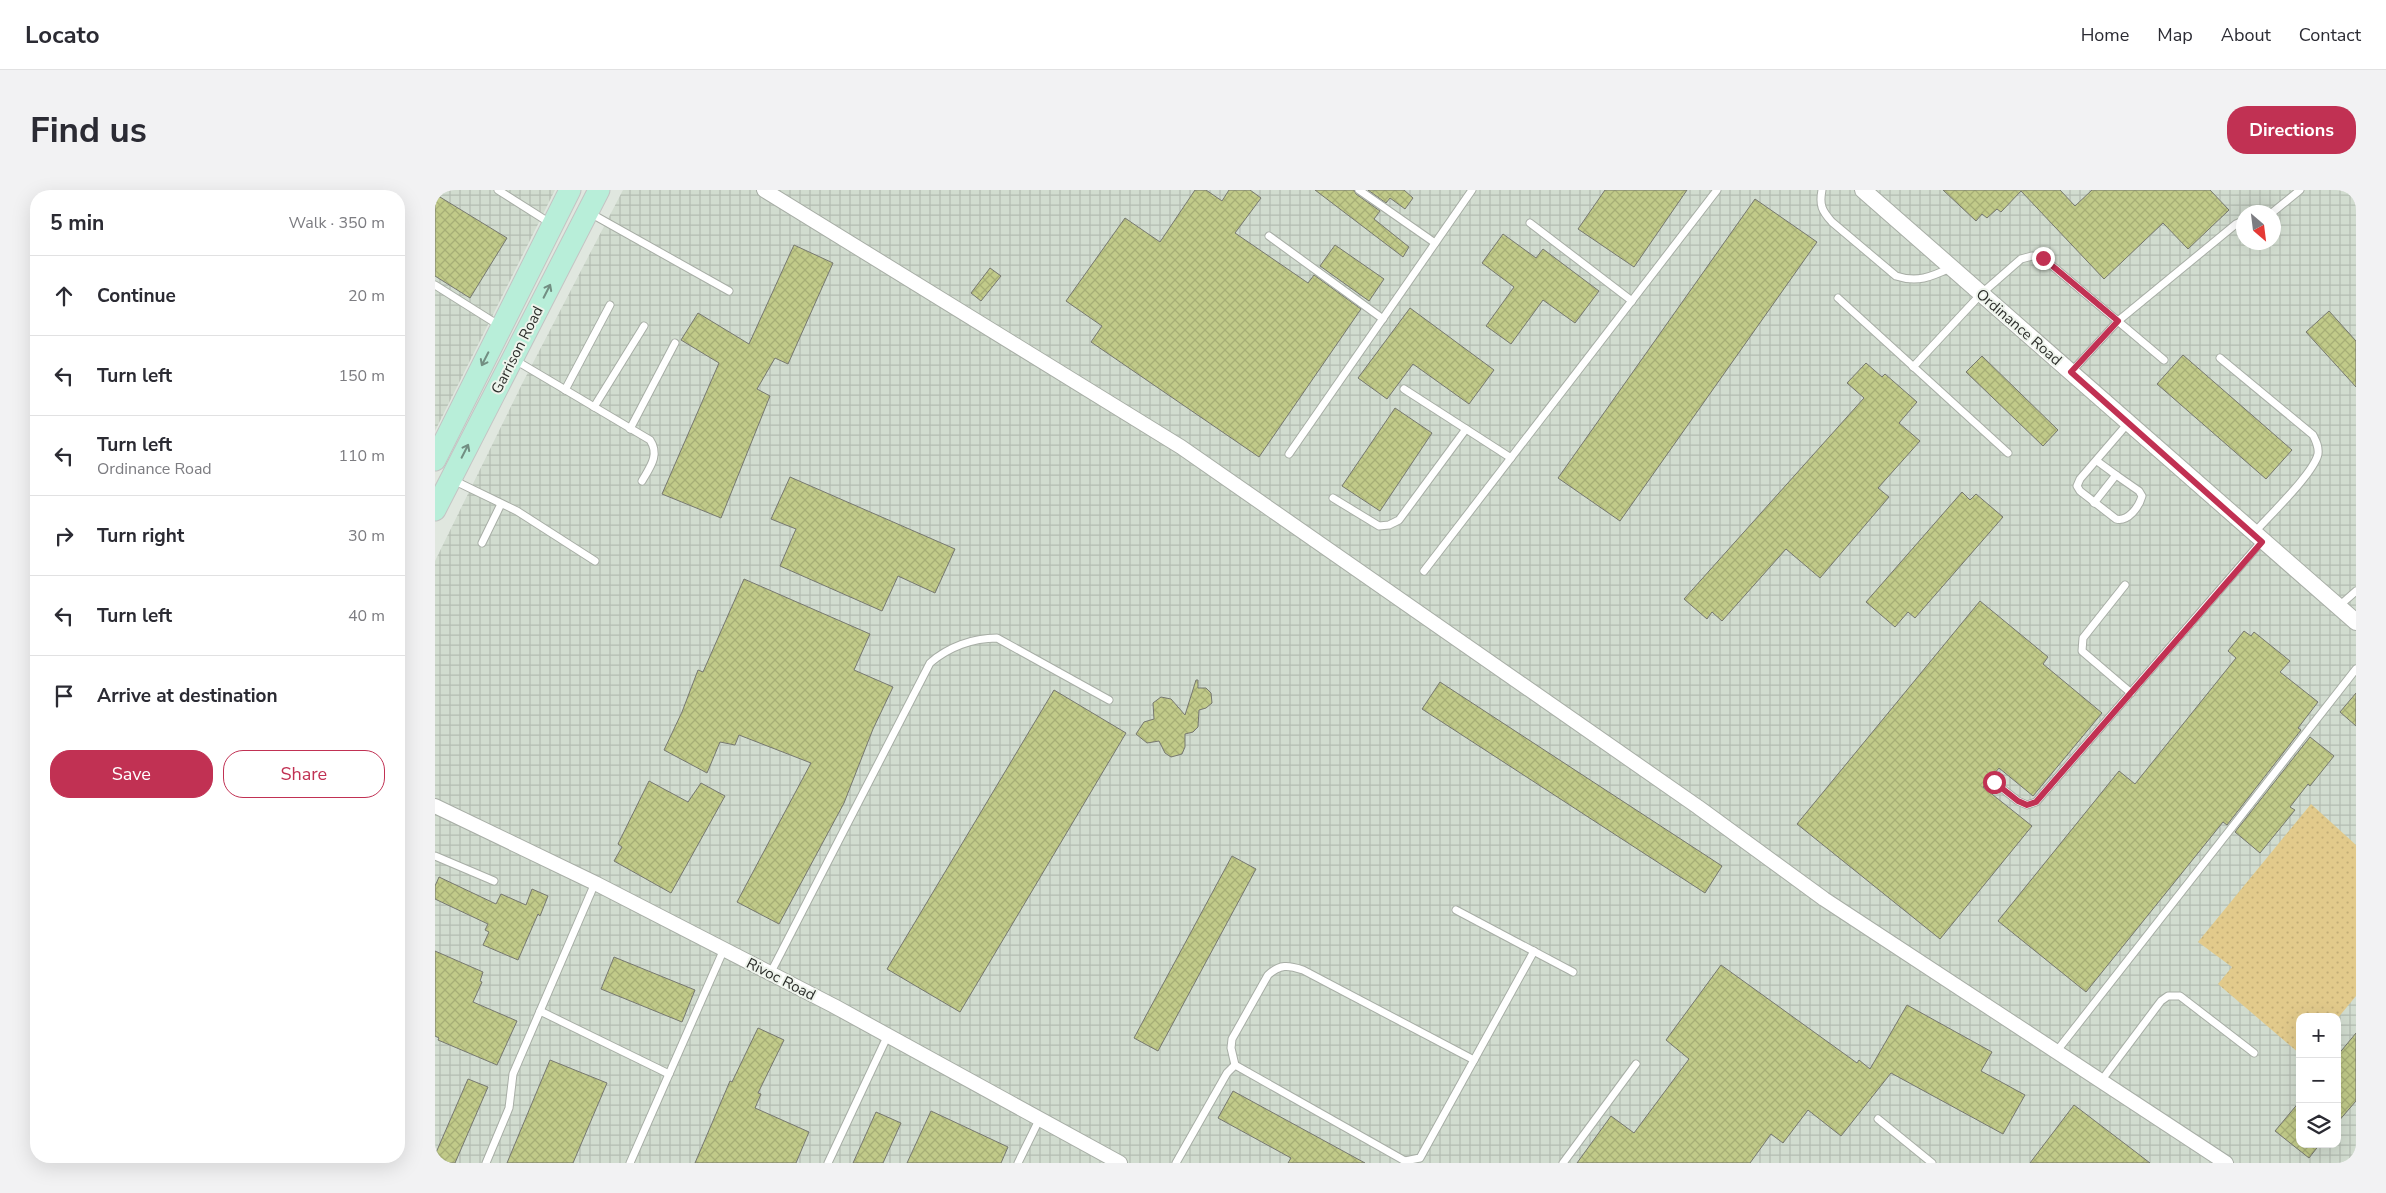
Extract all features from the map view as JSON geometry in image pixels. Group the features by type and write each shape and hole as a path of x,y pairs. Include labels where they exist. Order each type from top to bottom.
{"main road":[{"name":"Garrison Road","path":"435,460 446,430 501,327 570,190"},
{"name":"Garrison Road","path":"435,510 599,190"}],"street":[{"path":"764,190 1181,447 1690,801 1824,898 2226,1163"},
{"name":"Ordinance Road","path":"1863,190 2356,622"},
{"name":"Rivoc Road","path":"435,806 595,883 834,1006 887,1037 1120,1163"}],"lane":[{"path":"498,190 553,224"},
{"path":"1359,190 1435,243"},
{"path":"1289,454 1471,190"},
{"path":"1424,571 1717,190"},
{"path":"1822,190 1820,204 1823,213 1896,276 1908,280 1921,279 1951,268"},
{"path":"2281,205 2300,190"},
{"path":"588,212 729,291"},
{"path":"1530,224 1632,301"},
{"path":"2071,372 2118,321 2236,224"},
{"path":"1269,236 1383,319"},
{"path":"1913,367 1981,294 2021,259 2032,256 2043,258 2164,360"},
{"path":"435,285 501,327"},
{"path":"1838,298 2008,453"},
{"path":"565,390 610,305"},
{"path":"594,407 644,326"},
{"path":"630,429 675,343"},
{"path":"512,358 650,440 655,448 655,458 643,481"},
{"path":"1994,782 2018,801 2027,805 2036,802 2131,693 2258,538 2312,468 2318,454 2318,445 2313,435 2220,358"},
{"path":"1404,389 1511,458"},
{"path":"2097,461 2139,491 2142,496 2127,519 2116,519 2080,491 2077,486 2080,479 2129,422"},
{"path":"1333,498 1379,526 1389,525 1399,520 1466,429"},
{"path":"2095,503 2116,475"},
{"path":"451,479 501,504 595,561"},
{"path":"482,543 501,504"},
{"path":"2125,585 2083,638 2081,645 2082,651 2131,693"},
{"path":"2339,607 2356,591"},
{"path":"770,974 930,663 942,652 981,638 997,638 1013,645 1109,700"},
{"path":"2056,1052 2356,669"},
{"path":"435,856 494,881"},
{"path":"486,1163 509,1108 513,1074 595,883"},
{"path":"1456,910 1573,972"},
{"path":"630,1163 724,949"},
{"path":"1235,1066 1405,1161 1420,1158 1534,951"},
{"path":"1235,1066 1232,1039 1268,975 1276,968 1289,965 1303,970 1474,1060"},
{"path":"2101,1082 2161,1001 2168,996 2181,996 2254,1053"},
{"path":"540,1011 669,1074"},
{"path":"828,1163 887,1037"},
{"path":"1563,1163 1636,1064"},
{"path":"1176,1163 1227,1073 1235,1066"},
{"path":"1877,1119 1932,1163"},
{"path":"1018,1163 1039,1120"}],"shaded area":[{"path":"435,190 555,190 435,431"},
{"path":"623,190 2356,190 2356,1163 435,1163 435,561 523,382"},
{"path":"2311,804 2356,845 2356,996 2341,1014 2296,1013 2296,1051 2218,984 2232,967 2198,942"}],"building":[{"path":"1195,190 1206,190 1222,201 1229,190 1250,190 1261,198 1235,233 1308,283 1314,275 1361,309 1259,457 1091,342 1102,326 1066,301 1125,218 1160,242"},
{"path":"1315,190 1354,190 1356,194 1380,211 1374,219 1409,247 1403,257"},
{"path":"1368,190 1404,190 1413,198 1405,209 1390,198 1386,203"},
{"path":"1605,190 1687,190 1634,267 1578,229"},
{"path":"1943,190 2060,190 2075,206 2092,190 2210,190 2229,210 2188,249 2163,223 2104,279 2021,191 2001,212 1997,209 1987,218 1982,214 1976,221"},
{"path":"435,194 507,238 470,298 435,276"},
{"path":"1755,199 1817,242 1620,521 1558,478"},
{"path":"1503,234 1536,258 1543,249 1599,291 1575,323 1543,300 1511,344 1486,326 1514,287 1482,263"},
{"path":"794,245 833,263 788,364 775,358 757,389 770,396 721,518 662,494 719,363 681,340 698,313 749,344"},
{"path":"1335,245 1384,279 1369,301 1320,266"},
{"path":"990,268 1001,276 981,301 971,293"},
{"path":"1410,308 1494,370 1469,404 1413,364 1387,399 1358,378"},
{"path":"2329,311 2356,341 2356,387 2306,332"},
{"path":"2183,355 2292,450 2266,479 2157,384"},
{"path":"1982,356 2058,430 2043,446 1966,372"},
{"path":"1866,363 1882,377 1885,374 1917,402 1899,423 1920,441 1878,488 1889,497 1820,578 1786,549 1722,621 1712,612 1707,619 1684,599 1864,398 1847,383"},
{"path":"1395,408 1432,433 1380,511 1342,486"},
{"path":"790,477 955,549 935,593 898,576 882,611 780,566 796,529 771,519"},
{"path":"1962,492 1970,500 1976,494 2003,517 1915,618 1908,612 1895,627 1866,602"},
{"path":"744,579 870,634 854,670 893,687 873,729 844,803 779,924 737,902 811,763 739,735 735,745 720,742 707,773 664,750 682,712 698,670 703,672"},
{"path":"1980,601 2048,657 2043,664 2102,713 2033,796 1999,768 1983,787 2032,826 1940,939 1797,824"},
{"path":"2244,631 2251,636 2254,632 2290,661 2280,672 2318,702 2298,728 2301,730 2227,825 2223,822 2086,992 1998,921 2119,771 2135,784 2236,658 2228,651"},
{"path":"1196,680 1198,680 1198,688 1206,688 1211,693 1212,703 1206,708 1199,710 1198,727 1193,732 1185,734 1185,747 1182,754 1171,757 1165,753 1159,741 1147,743 1136,734 1144,722 1154,719 1153,703 1161,697 1171,699 1185,715"},
{"path":"1440,682 1722,866 1705,893 1422,709"},
{"path":"1054,690 1126,733 960,1012 887,969"},
{"path":"2356,693 2356,726 2340,712"},
{"path":"2310,737 2334,756 2290,807 2295,810 2260,853 2235,832"},
{"path":"649,781 688,802 701,783 725,796 671,893 614,861 622,847 618,844"},
{"path":"1232,856 1256,869 1158,1051 1134,1038"},
{"path":"439,877 496,904 501,894 526,905 532,889 548,896 518,960 483,945 489,932 485,930 488,924 435,899 435,886"},
{"path":"435,951 483,972 480,981 482,982 473,1002 517,1021 497,1065 438,1040 439,1038 435,1036"},
{"path":"614,957 695,990 682,1022 601,989"},
{"path":"1721,965 1857,1063 1859,1060 1870,1069 1907,1005 1992,1052 1981,1071 2025,1095 2003,1134 1891,1073 1841,1136 1808,1110 1783,1143 1771,1134 1750,1163 1577,1163 1611,1116 1634,1133 1689,1059 1666,1040"},
{"path":"758,1028 784,1040 758,1093 761,1094 755,1108 809,1132 796,1163 695,1163 730,1081 732,1082"},
{"path":"2356,1033 2356,1101 2341,1118 2341,1058 2341,1051"},
{"path":"550,1060 607,1083 573,1163 507,1163"},
{"path":"468,1079 488,1087 455,1163 435,1163 435,1155"},
{"path":"1233,1091 1365,1163 1288,1163 1291,1158 1218,1118"},
{"path":"2074,1105 2137,1153 2150,1163 2030,1163"},
{"path":"2296,1106 2296,1148 2275,1131"},
{"path":"931,1111 1008,1147 1001,1163 907,1163"},
{"path":"876,1112 901,1123 883,1163 853,1163"},
{"path":"2296,1148 2317,1148 2309,1158"}],"route":[{"path":"1994,782 2018,801 2027,805 2036,802 2262,542 2071,372 2118,321 2043,258"}]}
